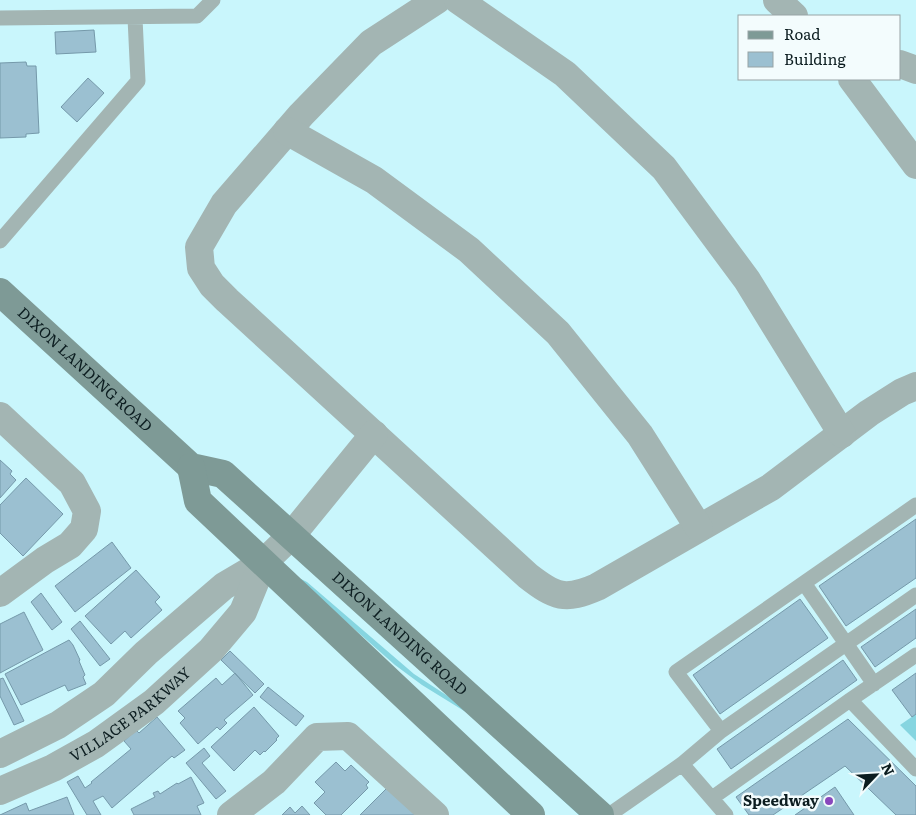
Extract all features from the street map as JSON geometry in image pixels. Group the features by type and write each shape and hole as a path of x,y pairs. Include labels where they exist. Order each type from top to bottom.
{"main road":[{"name":"DIXON LANDING ROAD","path":"0,292 190,467 223,474 600,815"},
{"path":"190,467 198,501 531,815"}],"street":[{"path":"437,0 371,43 287,131 224,204 199,247 201,268 212,285 528,576 554,593 570,596 590,590 771,487 869,413 902,392 916,386"},
{"path":"458,0 565,74 664,168 747,280 842,434"},
{"path":"777,0 793,15"},
{"path":"901,64 916,70"},
{"path":"853,80 916,166"},
{"path":"287,131 374,180 469,250 558,333 640,434 699,528"},
{"path":"0,416 72,483 87,510 84,528 70,545 45,560 0,593"},
{"path":"263,563 291,536 374,434"},
{"name":"VILLAGE PARKWAY","path":"0,754 58,725 104,694 146,653 224,586 263,563"},
{"name":"VILLAGE PARKWAY","path":"0,791 52,768 96,744 154,702 211,650 243,612 263,563"},
{"path":"231,815 274,782 317,737 348,736 435,815"}],"lane":[{"path":"0,18 196,16 213,0"},
{"path":"0,241 138,81 135,18"},
{"path":"721,731 676,672 916,505"},
{"path":"804,583 874,684"},
{"path":"609,815 682,764 721,731 916,594"},
{"path":"712,798 916,655"},
{"path":"850,700 916,769"},
{"path":"682,764 726,815"}],"shaded area":[{"path":"301,579 307,582 414,674 460,704 585,815 579,815 469,714 422,685 395,665 301,582"},
{"path":"916,714 916,741 900,725"}],"building":[{"path":"94,30 96,52 56,54 55,32"},
{"path":"26,62 27,66 36,66 39,133 26,134 26,137 0,138 0,63"},
{"path":"88,78 104,93 77,122 61,107"},
{"path":"0,460 12,471 10,474 16,480 0,498"},
{"path":"26,478 63,514 23,556 0,533 0,505"},
{"path":"916,519 916,578 846,626 819,586"},
{"path":"112,542 131,568 75,612 55,586"},
{"path":"136,570 160,597 155,602 162,610 131,638 125,631 111,644 85,616"},
{"path":"41,593 62,622 52,630 31,602"},
{"path":"800,599 828,638 720,714 693,675"},
{"path":"916,609 916,638 875,667 861,647"},
{"path":"24,612 43,650 0,673 0,624"},
{"path":"80,621 110,659 100,666 71,629"},
{"path":"69,640 80,660 86,684 68,691 65,685 21,705 5,674"},
{"path":"230,651 264,684 255,693 221,660"},
{"path":"843,660 857,680 731,769 717,749"},
{"path":"235,673 253,695 224,720 227,723 220,730 217,727 198,744 180,723 185,718 178,711 216,678 222,685"},
{"path":"916,673 916,714 912,717 892,690"},
{"path":"3,678 24,721 14,725 0,696 0,679"},
{"path":"268,687 304,716 296,726 260,697"},
{"path":"254,707 279,736 265,752 260,755 255,750 234,771 211,747"},
{"path":"157,717 185,750 174,758 172,756 112,808 103,796 93,801 101,815 87,815 67,782 78,776 85,788 92,783 131,749 124,741 136,730 139,733"},
{"path":"848,719 916,786 916,815 896,815 845,766 773,815 749,815 736,797"},
{"path":"204,748 210,756 202,763 226,791 216,799 186,763"},
{"path":"336,762 345,771 351,765 369,782 366,785 368,788 341,815 326,815 314,803 325,792 315,782"},
{"path":"191,777 204,803 197,806 201,815 134,815 131,809 155,797 153,793 158,791 160,794"},
{"path":"388,787 415,815 360,815"},
{"name":"Speedway","path":"835,787 854,815 795,815"},
{"path":"67,797 74,815 0,815 26,803 29,811"},
{"path":"302,806 310,815 282,815 290,807 295,813"}],"place":[{"name":"Speedway","path":"829,801"}]}
